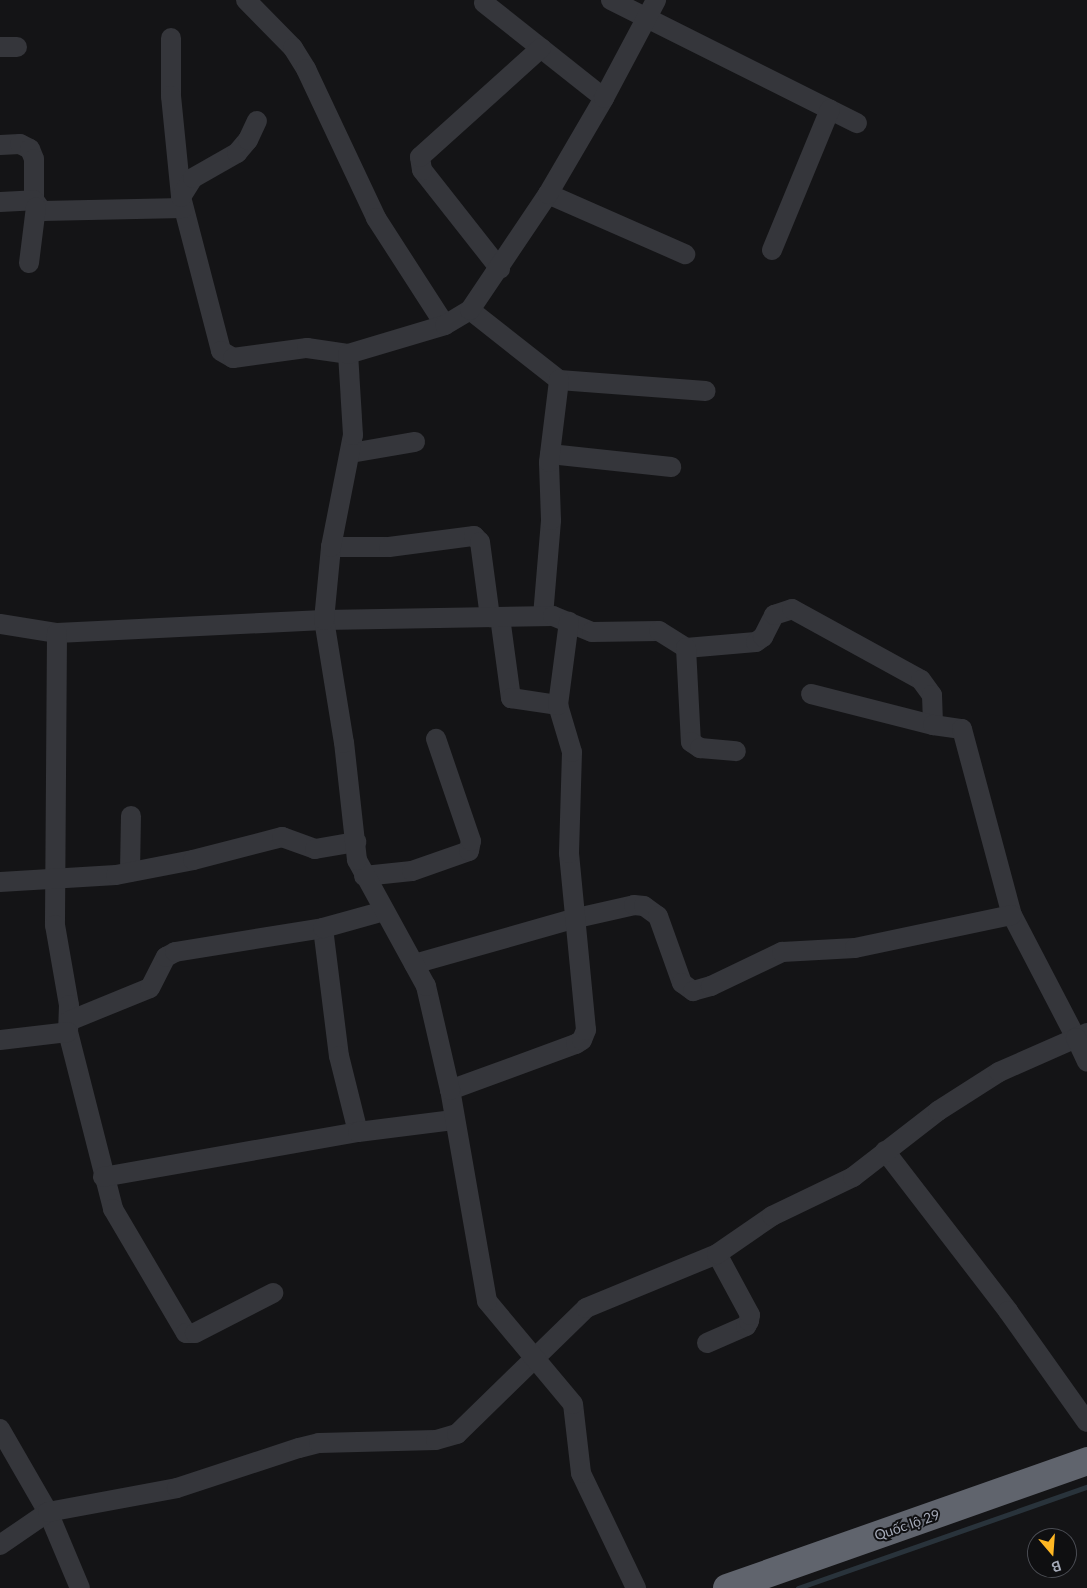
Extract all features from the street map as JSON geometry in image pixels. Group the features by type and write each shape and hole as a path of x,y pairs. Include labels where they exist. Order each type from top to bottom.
{"highway":[{"name":"Quốc lộ 29","path":"727,1588 1087,1461"}],"street":[{"path":"246,0 293,48 306,69 376,218 445,325"},
{"path":"611,0 652,9 857,123"},
{"path":"484,3 604,98"},
{"path":"171,38 171,96 182,202 217,344 226,356 233,358 307,348 348,354 445,325 470,310 500,269 548,194 604,98 652,9"},
{"path":"500,269 422,170 420,157 541,48"},
{"path":"772,250 830,109"},
{"path":"182,202 193,178 237,153 248,140 257,121"},
{"path":"0,145 20,144 30,149 34,159 35,203 29,263"},
{"path":"548,194 685,254"},
{"path":"0,202 35,203 45,212 182,202"},
{"path":"470,310 559,380 706,391"},
{"path":"348,354 353,435 351,453 331,547 324,620 357,860 364,876 426,986 450,1090 453,1120 487,1301 573,1404 581,1473 636,1588"},
{"path":"543,616 552,520 550,454 559,380"},
{"path":"351,453 415,442"},
{"path":"550,454 672,467"},
{"path":"331,547 389,548 474,536 480,542 511,698 558,705"},
{"path":"0,624 57,633 324,620 553,616 592,632 658,631 686,648 756,642 764,637 778,612 800,610 921,680 932,695 933,725"},
{"path":"450,1090 582,1040 586,1030 577,918 569,853 572,752 558,705 569,622"},
{"path":"57,633 57,878 55,925 68,1027 103,1177 118,1221 158,1282 186,1333 195,1333 273,1293"},
{"path":"686,648 691,742 700,748 736,752"},
{"path":"811,694 933,725 962,729 1012,915 1081,1036 1087,1062"},
{"path":"364,876 412,871 469,851 471,841 436,739"},
{"path":"130,872 132,816"},
{"path":"0,882 130,872 193,860 282,837 315,849 356,842"},
{"path":"414,964 577,918 634,905 652,909 658,916 682,983 693,991 711,986 782,952 855,948 1012,915"},
{"path":"0,1040 68,1027 150,988 166,957 175,952 323,928 384,911"},
{"path":"323,928 339,1056 358,1132"},
{"path":"0,1545 48,1512 177,1488 319,1443 447,1438 465,1429 586,1308 717,1254 772,1216 853,1177 975,1085 1081,1036"},
{"path":"103,1177 358,1132 453,1120"},
{"path":"885,1151 1008,1311 1087,1422"},
{"path":"707,1343 746,1326 750,1315 717,1254"},
{"path":"0,1429 48,1512 80,1588"}],"waterway":[{"path":"798,1588 1087,1487"}]}
